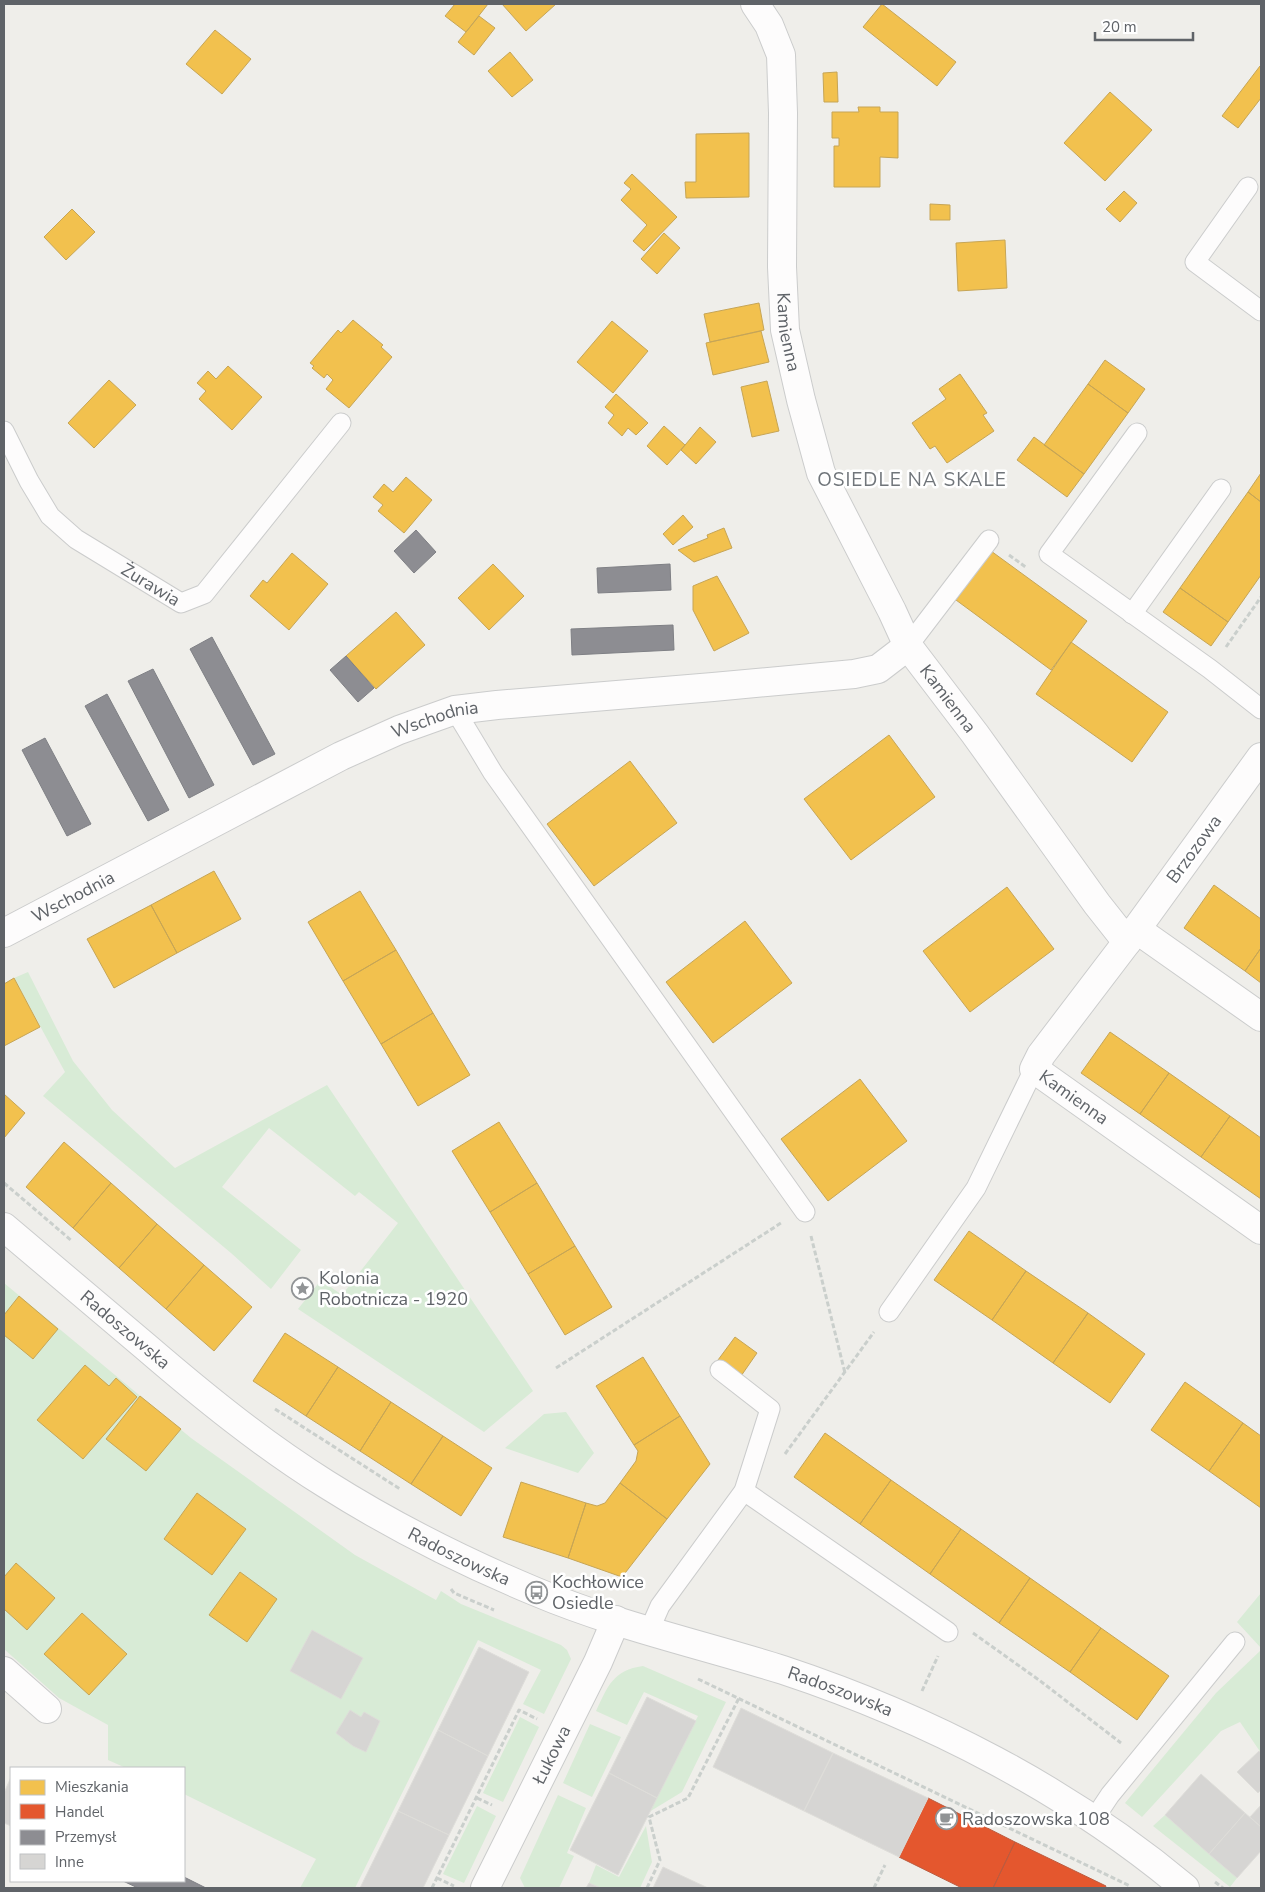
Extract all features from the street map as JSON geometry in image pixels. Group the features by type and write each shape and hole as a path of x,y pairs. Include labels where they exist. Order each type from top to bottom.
{"street":[{"name":"Kamienna","path":"755,4 769,25 781,55 783,113 782,276 786,330 801,400 821,473 908,646 975,734 1097,904 1132,936 1041,1055 1034,1069 1261,1230"},
{"name":"Wschodnia","path":"4,933 341,756 399,730 455,710 497,704 714,688 854,674 878,669 908,646"},
{"name":"Brzozowa","path":"1132,936 1252,791 1261,757"},
{"path":"1132,936 1261,1017"},
{"name":"Radoszowska","path":"4,1227 209,1400 266,1443 326,1484 465,1560 536,1592 616,1620 784,1671 865,1700 963,1743 1052,1793 1117,1834 1185,1888"},
{"name":"Łukowa","path":"484,1888 598,1662 616,1620"},
{"path":"4,1671 47,1709"}],"lane":[{"path":"1248,188 1195,262 1261,311"},
{"name":"Żurawia","path":"4,431 29,481 50,516 76,539 181,603 204,594 341,423"},
{"path":"1137,433 1049,554 1210,669 1261,708"},
{"path":"1132,614 1221,489"},
{"path":"908,646 989,540"},
{"path":"455,710 493,773 805,1212"},
{"path":"889,1312 976,1188 1034,1069"},
{"path":"649,1630 660,1606 744,1491 770,1409 720,1370"},
{"path":"744,1491 948,1632"},
{"path":"1094,1819 1110,1796 1235,1642"}],"path":[{"path":"1224,650 1261,597"},
{"path":"4,1183 79,1248"},
{"path":"805,1212 845,1374"},
{"path":"556,1368 770,1230"},
{"path":"781,1460 875,1332"},
{"path":"272,1407 404,1492"},
{"path":"922,1692 948,1632 956,1621 1039,1680 1116,1739"},
{"path":"694,1677 1135,1888"},
{"path":"648,1888 660,1860 649,1817 688,1798 739,1698"},
{"path":"432,1888 519,1710 539,1720"},
{"path":"476,1798 485,1802"},
{"path":"874,1888 886,1865"},
{"path":"437,1878 456,1887"}],"green space":[{"path":"28,972 73,1061 112,1110 175,1168 327,1085 533,1391 484,1432 298,1309 321,1280 342,1295 398,1223 359,1192 355,1196 269,1128 222,1187 301,1250 271,1289 231,1253 43,1096 65,1072 14,978"},
{"path":"4,1283 191,1438 355,1555 436,1600 441,1591 461,1604 561,1645 567,1650 571,1659 544,1714 523,1704 541,1670 478,1640 355,1888 300,1888 316,1859 185,1794 185,1767 124,1767 108,1760 108,1725 59,1698 4,1649"},
{"path":"566,1412 594,1453 578,1473 505,1448 544,1414"},
{"path":"1261,1593 1261,1648 1237,1622"},
{"path":"1261,1650 1261,1753 1240,1722 1221,1731 1142,1817 1125,1803 1216,1693"},
{"path":"643,1666 726,1702 682,1792 649,1812 698,1716 644,1692 627,1725 596,1711 608,1687 618,1675 633,1668"},
{"path":"520,1717 539,1727 503,1802 483,1793"},
{"path":"590,1724 621,1737 592,1797 563,1783"},
{"path":"558,1795 586,1808 567,1853 574,1856 559,1888 525,1888 520,1878"},
{"path":"477,1806 496,1816 464,1883 443,1874"},
{"path":"1165,1815 1237,1878 1230,1887 1153,1826"},
{"path":"646,1826 652,1862 640,1888 601,1888 589,1883 596,1865 619,1877"}],"building: Mieszkania":[{"path":"455,4 488,4 466,32 445,16"},
{"path":"502,4 556,4 526,31"},
{"path":"882,4 956,62 937,86 863,27"},
{"path":"479,16 495,28 474,55 458,42"},
{"path":"215,30 251,59 222,94 186,64"},
{"path":"510,52 533,80 512,97 488,71"},
{"path":"1260,66 1261,98 1238,128 1222,116"},
{"path":"837,72 838,102 824,102 823,73"},
{"path":"1110,92 1152,130 1105,181 1064,143"},
{"path":"858,107 880,107 880,112 898,112 898,158 880,157 880,187 834,187 834,146 839,146 839,138 832,138 832,112 859,112"},
{"path":"749,133 749,197 686,198 685,182 696,182 696,134"},
{"path":"632,174 677,217 644,251 633,241 647,225 621,200 631,189 624,183"},
{"path":"1124,191 1137,203 1120,222 1106,209"},
{"path":"930,204 950,205 950,220 930,220"},
{"path":"72,209 95,232 66,260 44,237"},
{"path":"664,233 680,248 657,274 641,259"},
{"path":"1005,240 1007,288 958,291 956,243"},
{"path":"759,303 764,330 710,342 704,314"},
{"path":"353,320 383,345 381,347 392,357 349,408 326,389 333,380 327,374 324,378 312,368 314,366 310,363 338,330 341,333"},
{"path":"612,321 648,351 613,393 577,362"},
{"path":"761,331 769,362 713,375 706,343"},
{"path":"1105,360 1145,389 1128,413 1088,384"},
{"path":"228,366 262,397 232,430 199,399 206,391 197,383 208,371 216,379"},
{"path":"960,374 987,413 983,415 994,431 947,463 935,446 930,449 912,423 946,399 939,389"},
{"path":"109,380 136,405 94,448 68,423"},
{"path":"767,381 779,431 752,437 741,387"},
{"path":"1088,384 1128,413 1084,474 1044,445"},
{"path":"616,394 648,423 636,435 628,428 622,436 608,423 614,415 605,407"},
{"path":"664,426 685,445 667,465 647,446"},
{"path":"700,427 716,442 696,464 681,450"},
{"path":"1034,437 1084,474 1067,497 1017,460"},
{"path":"1261,473 1261,502 1248,492"},
{"path":"406,477 432,500 404,533 378,511 383,505 373,497 384,484 393,492"},
{"path":"1248,492 1261,502 1261,575 1228,622 1180,588"},
{"path":"683,515 693,527 673,545 663,534"},
{"path":"724,528 732,548 694,562 678,550 708,538 707,535"},
{"path":"991,551 1087,621 1051,670 956,600"},
{"path":"292,553 328,584 289,630 250,596 263,580 267,583"},
{"path":"493,564 524,596 489,630 458,598"},
{"path":"717,576 749,633 714,651 693,610 693,586"},
{"path":"1180,588 1228,622 1211,646 1163,612"},
{"path":"396,612 425,645 376,689 346,656"},
{"path":"1071,642 1168,712 1132,762 1036,694"},
{"path":"889,735 935,797 851,860 804,799"},
{"path":"630,761 677,823 594,886 547,824"},
{"path":"214,871 241,919 177,953 151,905"},
{"path":"1214,885 1261,919 1261,948 1245,971 1184,928"},
{"path":"1007,887 1054,949 970,1012 923,951"},
{"path":"360,891 396,950 343,981 308,922"},
{"path":"151,905 177,953 114,988 87,939"},
{"path":"745,921 792,983 713,1043 666,982"},
{"path":"1261,948 1261,983 1245,971"},
{"path":"396,950 433,1013 381,1044 343,981"},
{"path":"14,978 40,1027 4,1046 4,984"},
{"path":"433,1013 470,1075 418,1106 381,1044"},
{"path":"1110,1032 1169,1073 1140,1114 1081,1073"},
{"path":"1169,1073 1230,1116 1201,1157 1140,1114"},
{"path":"860,1079 907,1141 828,1201 781,1139"},
{"path":"4,1094 25,1113 4,1138"},
{"path":"1230,1116 1261,1138 1261,1199 1201,1157"},
{"path":"499,1122 537,1183 490,1212 452,1151"},
{"path":"64,1142 111,1183 73,1228 26,1187"},
{"path":"111,1183 157,1224 119,1268 73,1228"},
{"path":"537,1183 575,1246 528,1274 490,1212"},
{"path":"157,1224 204,1265 166,1309 119,1268"},
{"path":"969,1231 1026,1271 992,1320 934,1280"},
{"path":"575,1246 612,1307 565,1335 528,1274"},
{"path":"204,1265 252,1307 214,1351 166,1309"},
{"path":"1026,1271 1088,1313 1053,1363 992,1320"},
{"path":"19,1296 58,1329 33,1359 4,1335 4,1315"},
{"path":"1088,1313 1145,1354 1110,1403 1053,1363"},
{"path":"285,1333 338,1367 306,1416 253,1381"},
{"path":"735,1337 757,1353 741,1376 718,1360"},
{"path":"643,1357 680,1416 634,1445 596,1386"},
{"path":"85,1365 109,1386 116,1378 137,1397 83,1459 37,1420"},
{"path":"338,1367 391,1402 360,1451 306,1416"},
{"path":"1185,1382 1243,1423 1209,1471 1151,1430"},
{"path":"140,1396 181,1429 146,1471 106,1439"},
{"path":"391,1402 443,1436 411,1484 360,1451"},
{"path":"680,1416 710,1464 667,1519 620,1483 636,1461 638,1451 634,1445"},
{"path":"1243,1423 1261,1436 1261,1508 1209,1471"},
{"path":"825,1433 891,1480 860,1524 794,1477"},
{"path":"443,1436 492,1468 461,1516 411,1484"},
{"path":"891,1480 961,1529 930,1574 860,1524"},
{"path":"521,1482 586,1503 568,1558 503,1537"},
{"path":"620,1483 667,1519 622,1577 568,1558 586,1503 597,1506 605,1503"},
{"path":"197,1493 246,1529 212,1575 164,1539"},
{"path":"961,1529 1030,1578 999,1623 930,1574"},
{"path":"16,1563 55,1598 27,1630 4,1609 4,1577"},
{"path":"240,1572 277,1599 247,1642 209,1615"},
{"path":"1030,1578 1101,1628 1070,1672 999,1623"},
{"path":"82,1613 127,1654 89,1695 44,1654"},
{"path":"1101,1628 1169,1676 1137,1720 1070,1672"}],"building: Handel":[{"path":"928,1798 1015,1842 993,1888 962,1888 899,1857"},
{"path":"1015,1842 1106,1886 1105,1888 993,1888"}],"building: Przemysł":[{"path":"416,530 436,552 414,573 394,551"},
{"path":"670,564 671,590 598,593 597,568"},
{"path":"673,625 674,650 572,655 571,629"},
{"path":"212,637 275,754 253,765 190,649"},
{"path":"346,656 374,688 358,702 330,670"},
{"path":"153,669 214,785 189,798 128,681"},
{"path":"107,694 169,810 148,821 85,706"},
{"path":"45,738 91,824 67,836 22,750"},
{"path":"185,1878 206,1888 138,1888 125,1882 185,1882"}],"building: Inne":[{"path":"312,1630 363,1658 341,1699 290,1671"},
{"path":"479,1647 529,1672 488,1756 438,1730"},
{"path":"647,1697 696,1721 657,1798 609,1773"},
{"path":"741,1708 833,1753 804,1811 713,1767"},
{"path":"350,1710 361,1717 364,1712 380,1721 366,1752 353,1746 336,1733"},
{"path":"438,1730 488,1756 449,1835 398,1811"},
{"path":"1259,1751 1261,1753 1261,1790 1258,1793 1237,1772"},
{"path":"833,1753 928,1798 899,1857 804,1811"},
{"path":"609,1773 657,1798 618,1875 570,1850"},
{"path":"1201,1774 1245,1813 1209,1854 1165,1815"},
{"path":"10,1779 10,1826 4,1823 4,1793"},
{"path":"1261,1805 1261,1827 1250,1817"},
{"path":"398,1811 449,1835 423,1888 360,1888"},
{"path":"1245,1813 1261,1827 1261,1851 1237,1878 1209,1854"},
{"path":"663,1867 708,1888 653,1888"},
{"path":"589,1883 601,1888 586,1888"}],"place":[{"name":"Kolonia Robotnicza - 1920","path":"303,1288"},
{"name":"Kochłowice Osiedle","path":"536,1592"},
{"name":"Radoszowska 108","path":"946,1819"}],"district":[{"name":"OSIEDLE NA SKALE","path":"912,479"}]}
